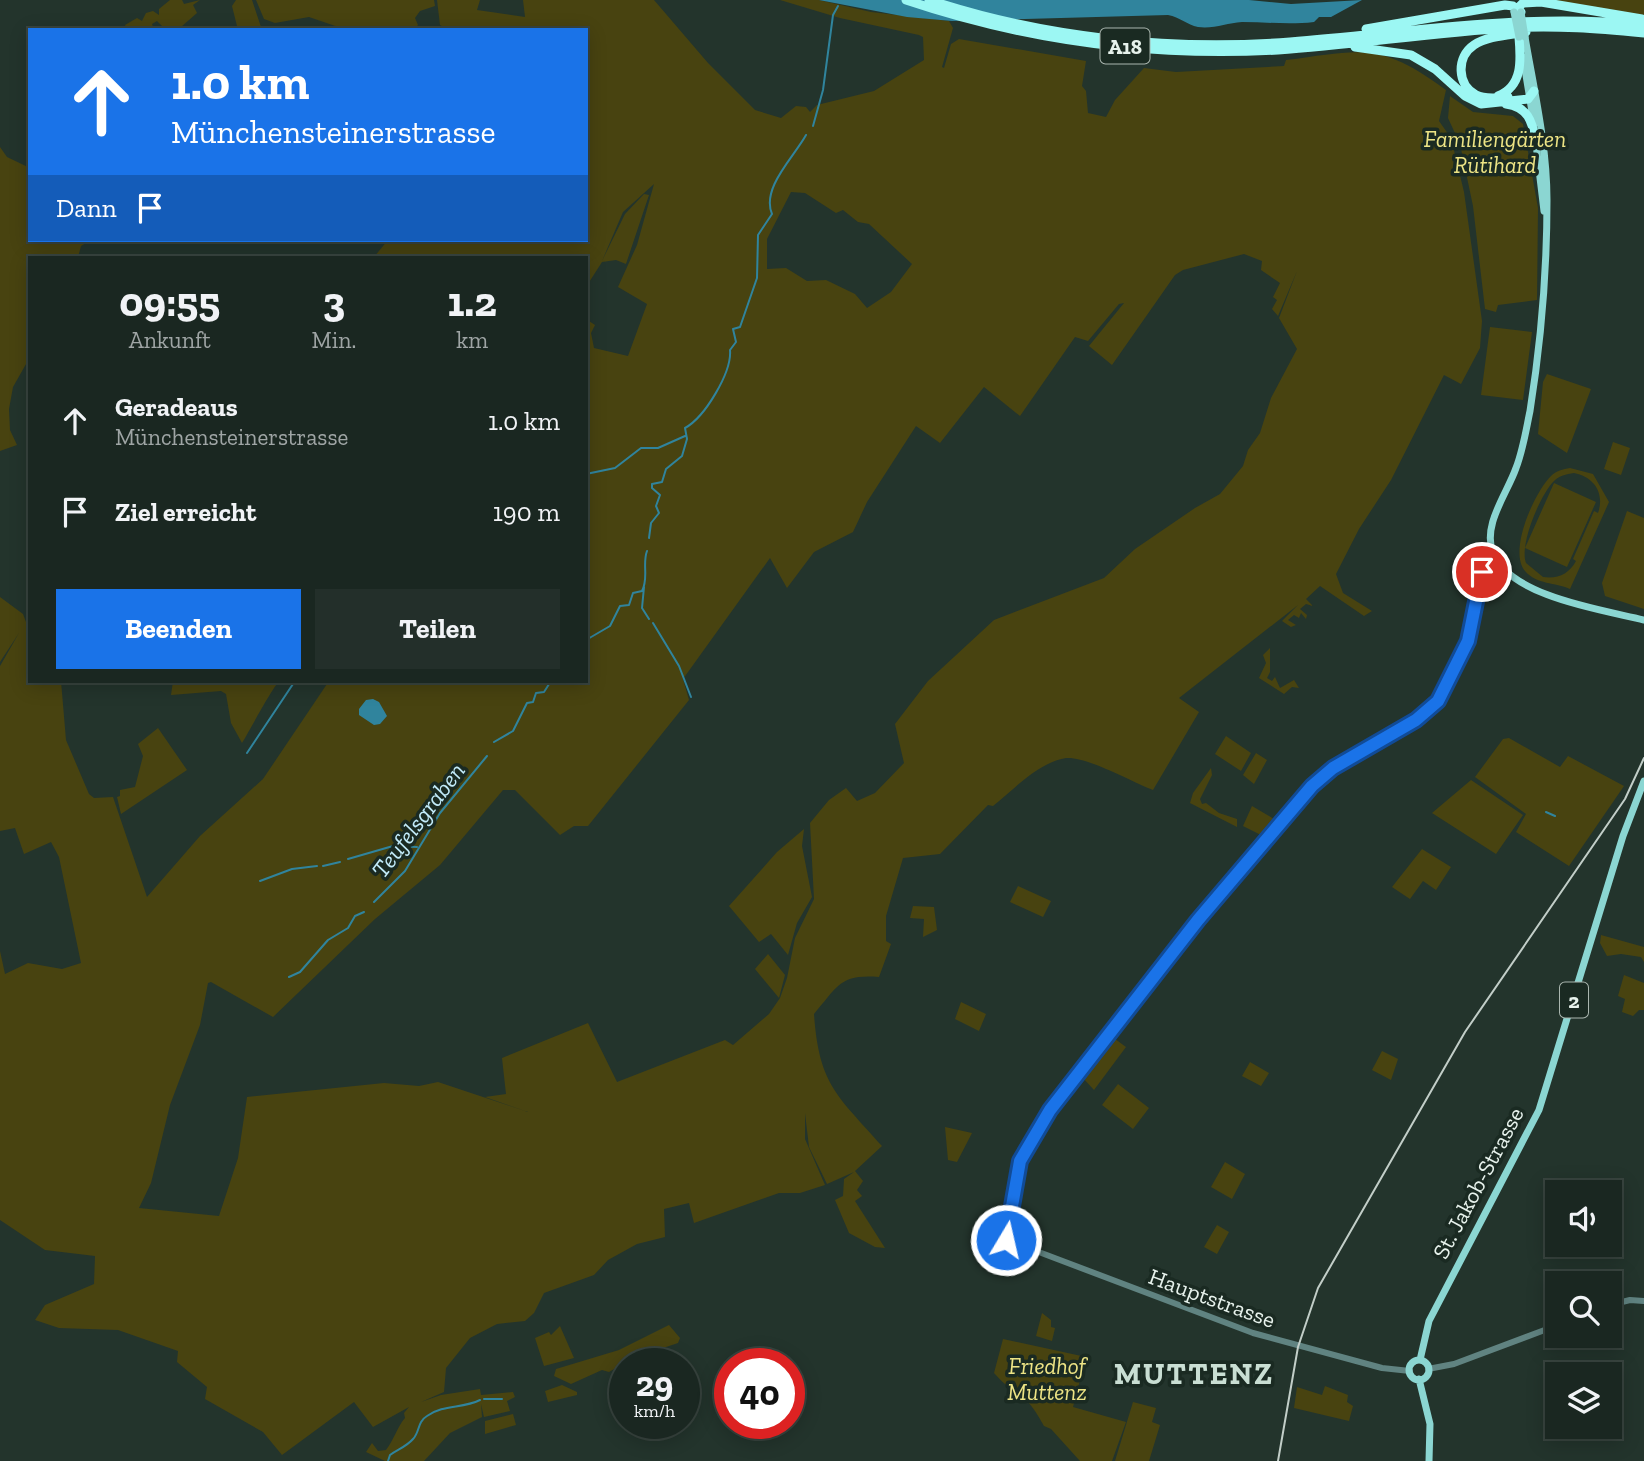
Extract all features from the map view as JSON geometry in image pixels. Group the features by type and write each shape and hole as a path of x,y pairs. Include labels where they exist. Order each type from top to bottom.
{"highway":[{"name":"A18","path":"906,0 959,18 1013,30 1074,41 1159,49 1217,51 1316,47 1478,30 1570,28 1644,33"},
{"name":"A18","path":"929,0 1035,28 1160,43 1250,43 1504,21 1644,22"},
{"path":"1490,7 1501,0"},
{"path":"1250,43 1366,29 1539,1 1644,22"},
{"path":"1532,97 1492,98 1475,95 1462,81 1462,61 1474,45 1509,35 1570,28"},
{"path":"1492,98 1507,92 1517,78 1522,37"},
{"path":"1316,47 1381,48 1411,55 1435,69 1471,100 1489,105 1532,97"},
{"path":"1501,104 1525,111 1536,141"}],"main road":[{"path":"1517,6 1546,177 1546,219 1542,302 1530,406 1517,467 1492,525 1492,547 1497,561 1515,577 1555,597 1644,620"},
{"path":"1532,97 1546,219"},
{"name":"St. Jakob-Strasse","path":"1420,1360 1429,1321 1463,1252 1524,1144 1542,1101 1623,836 1644,781"},
{"path":"1419,1380 1427,1375 1429,1369 1420,1360 1412,1363 1410,1371 1419,1380 1430,1424 1429,1461"}],"street":[{"name":"Hauptstrasse","path":"1410,1371 1382,1368 1254,1333 1006,1240 1017,1174 1027,1147 1059,1097 1184,936 1312,786 1333,768 1416,720 1438,701 1468,641 1482,573 1497,561"},
{"path":"1622,1302 1644,1301"},
{"path":"1429,1369 1454,1364 1545,1330"}],"green space":[{"path":"170,0 182,0 184,4 200,0 193,5 197,13 181,27 164,28 157,21 152,24 153,28 126,28 125,25 137,18 142,21 146,13 153,11 159,15 159,9"},
{"path":"236,0 252,0 261,28 229,28 237,26 232,6"},
{"path":"256,0 434,0 435,6 420,11 415,18 418,25 415,28 341,28 309,17 275,23 264,19"},
{"path":"437,0 480,0 477,10 525,17 523,0 654,0 708,63 755,110 781,118 796,106 806,107 810,112 817,105 874,91 924,60 923,37 919,35 840,18 780,0 819,0 871,12 949,21 953,28 942,67 944,68 951,44 959,39 1086,61 1082,86 1086,91 1088,113 1106,117 1115,100 1144,68 1176,72 1284,66 1286,60 1353,52 1386,56 1404,63 1446,90 1439,121 1451,138 1464,192 1482,321 1480,348 1461,384 1444,375 1391,480 1359,529 1336,574 1343,593 1372,611 1364,616 1320,586 1306,599 1313,606 1306,604 1300,609 1307,615 1306,619 1301,613 1299,618 1294,615 1288,620 1296,625 1291,627 1282,621 1298,605 1179,698 1199,712 1153,790 1085,761 1066,758 1046,765 1027,777 993,806 988,805 940,854 903,858 886,916 886,941 891,944 879,977 848,980 835,989 814,1014 820,1057 833,1088 882,1146 855,1171 863,1181 857,1190 862,1196 855,1201 885,1248 875,1247 849,1233 835,1200 843,1196 844,1179 854,1172 827,1184 809,1147 805,1113 805,1139 825,1185 800,1193 779,1193 694,1223 689,1203 664,1209 665,1237 637,1244 608,1260 594,1275 544,1293 534,1313 525,1321 497,1324 470,1338 446,1368 444,1392 421,1402 441,1395 480,1389 481,1395 513,1392 515,1397 507,1401 510,1411 484,1417 481,1404 482,1417 450,1433 424,1461 385,1461 366,1452 372,1443 378,1451 386,1450 409,1407 373,1427 354,1402 282,1455 263,1432 205,1399 207,1387 177,1362 178,1351 118,1330 59,1328 35,1320 45,1305 94,1284 95,1256 45,1250 0,1220 0,951 5,974 28,963 62,969 81,963 59,857 51,842 24,854 15,828 0,831 0,666 19,633 0,662 0,597 23,614 26,622 28,620 28,683 61,683 66,740 89,794 94,798 113,797 147,897 200,836 263,779 328,683 588,683 588,320 595,325 591,333 594,348 628,356 647,304 618,287 637,245 654,184 623,212 602,261 625,214 644,194 649,195 626,264 616,260 602,262 588,284 588,256 375,256 386,242 588,242 588,28 445,28 440,25","holes":["791,192 805,193 836,213 843,210 858,222 869,224 912,264 891,292 867,308 855,294 826,280 807,281 786,268 767,269 767,239","1244,254 1262,261 1261,270 1280,283 1273,297 1277,300 1272,309 1278,316 1297,271 1279,318 1297,349 1271,398 1260,433 1248,450 1243,466 1220,494 1135,549 1104,578 994,620 928,681 895,724 904,763 875,793 857,801 846,788 829,800 810,823 814,899 795,938 787,978 780,998 769,1014 733,1045 725,1040 617,1082 588,1023 502,1058 506,1094 485,1097 528,1112 438,1082 419,1086 384,1083 247,1097 238,1158 219,1216 139,1208 151,1183 170,1105 200,1025 208,983 211,982 273,1017 375,919 440,865 503,790 515,790 560,835 574,826 588,826 689,700 683,679 770,558 787,588 814,552 853,532 867,502 916,426 940,443 984,387 1020,416 1075,337 1088,341 1119,304 1124,303 1089,346 1112,365 1175,275 1183,270"]},
{"path":"1550,0 1644,0 1644,15"},
{"name":"Familiengärten Rütihard","path":"1450,96 1473,112 1513,116 1523,124 1538,208 1537,300 1498,305 1496,312 1485,309 1473,206 1460,144 1448,118"},
{"path":"0,147 7,157 28,167 28,242 88,242 81,246 78,256 28,256 28,361 13,387 9,409 10,430 17,445 0,451"},
{"path":"1490,327 1532,332 1523,400 1481,395"},
{"path":"1547,374 1591,389 1567,453 1538,434 1543,382"},
{"path":"1613,442 1630,448 1621,475 1604,469"},
{"path":"1570,468 1593,474 1609,502 1570,589 1530,576 1521,562 1520,550 1525,522 1537,495 1551,476","holes":["1568,474 1581,475 1592,482 1599,493 1598,513 1594,511 1573,559 1576,561 1570,569 1558,576 1543,577 1526,563 1525,545 1532,520 1554,481"]},
{"path":"1554,483 1596,502 1567,567 1525,548"},
{"path":"1627,511 1644,518 1644,609 1605,596 1602,583"},
{"path":"1270,648 1270,672 1267,678 1272,681 1275,677 1280,688 1294,680 1299,688 1292,687 1284,694 1259,678 1266,663 1263,655"},
{"path":"173,683 278,683 242,743 231,723 226,694 221,691 171,695"},
{"path":"158,728 187,770 121,814 117,797 120,796 120,790 135,787 143,756 138,744"},
{"path":"1226,736 1251,753 1241,771 1215,754"},
{"path":"1509,738 1560,767 1568,756 1624,786 1569,866 1516,832 1526,814 1475,777 1503,739"},
{"path":"1256,753 1267,760 1254,784 1243,775"},
{"path":"1211,768 1212,775 1200,799 1202,804 1206,803 1219,813 1237,819 1237,827 1190,803 1193,793"},
{"path":"1471,780 1523,815 1496,854 1432,813"},
{"path":"1252,806 1274,819 1261,835 1243,826"},
{"path":"804,829 802,846 812,897 797,923 788,955 771,934 759,942 729,906 777,852"},
{"path":"1422,849 1451,867 1436,890 1423,881 1410,899 1392,887"},
{"path":"1018,886 1051,901 1043,917 1010,902"},
{"path":"913,906 934,907 937,930 923,937 924,919 910,918"},
{"path":"1601,935 1644,947 1644,962 1641,957 1621,954 1607,956 1600,943"},
{"path":"768,954 785,975 779,998 755,969"},
{"path":"1624,975 1644,983 1644,1010 1639,1010 1633,1016 1622,1012 1625,999 1618,996"},
{"path":"961,1002 986,1014 979,1031 955,1019"},
{"path":"1111,1036 1126,1047 1094,1090 1082,1077 1075,1085 1073,1083"},
{"path":"1382,1051 1398,1059 1391,1080 1372,1070"},
{"path":"1250,1062 1269,1073 1261,1086 1242,1076"},
{"path":"1118,1084 1149,1108 1133,1129 1102,1105"},
{"path":"945,1127 972,1133 957,1162 948,1160"},
{"path":"1225,1162 1245,1174 1232,1199 1211,1187"},
{"path":"1217,1225 1229,1232 1217,1254 1204,1247"},
{"path":"1042,1313 1051,1320 1051,1327 1055,1328 1052,1341 1036,1336"},
{"path":"669,1325 680,1338 678,1343 663,1348 623,1348"},
{"path":"560,1326 574,1358 544,1366 535,1338 549,1332 551,1335"},
{"name":"Friedhof Muttenz","path":"1003,1339 1086,1357 1073,1407 1126,1422 1112,1461 1080,1461 1051,1429 1044,1426 1025,1398 994,1373"},
{"path":"609,1353 609,1372 602,1370 571,1384 554,1376 556,1369"},
{"path":"562,1385 577,1392 577,1395 548,1402 545,1391"},
{"path":"1325,1386 1348,1395 1347,1402 1353,1406 1349,1421 1294,1408 1297,1387 1322,1395"},
{"path":"1133,1402 1156,1408 1152,1422 1160,1425 1149,1461 1115,1461"},
{"path":"513,1414 516,1425 485,1434 485,1421"}],"water":[{"path":"819,0 1249,0 1291,4 1362,0 1331,17 1319,17 1314,22 1242,22 1204,27 1194,26 1168,15 952,21 907,17"},
{"path":"366,700 379,702 387,716 380,724 374,725 359,715 359,709"}],"waterway":[{"name":"Teufelsgraben","path":"813,126 823,90 833,15 838,6"},
{"name":"Teufelsgraben","path":"649,538 651,523 659,513 656,506 660,495 652,488 652,484 662,482 666,469 682,456 687,439 685,428 709,404 727,370 730,350 736,342 733,329 740,327 757,278 758,235 772,214 771,194 780,173 806,135"},
{"path":"588,474 615,468 641,448 658,448 685,436"},
{"name":"Teufelsgraben","path":"588,639 610,626 620,606 629,605 633,593 642,591 647,551"},
{"path":"644,587 642,608 649,619"},
{"path":"653,623 679,666 691,697"},
{"path":"247,753 294,683"},
{"name":"Teufelsgraben","path":"494,742 513,731 527,703 533,702 536,693 544,692 550,683"},
{"name":"Teufelsgraben","path":"374,902 405,871 440,813 487,756"},
{"path":"1546,812 1555,816"},
{"path":"348,859 393,846 417,847"},
{"path":"323,866 340,862"},
{"path":"260,881 292,869 317,866"},
{"name":"Teufelsgraben","path":"289,977 300,972 328,940 348,928 355,916 364,912"},
{"path":"484,1399 502,1399"},
{"path":"388,1461 390,1455 413,1439 422,1421 433,1412 480,1400"}],"tram line":[{"path":"1278,1461 1298,1347 1318,1288 1465,1032 1625,799 1644,758"}],"district":[{"name":"MUTTENZ","path":"1194,1374"}],"route":[{"path":"1006,1240 1020,1161 1059,1097 1215,898 1312,786 1352,755 1416,720 1438,701 1449,684 1468,641 1482,572"}]}
